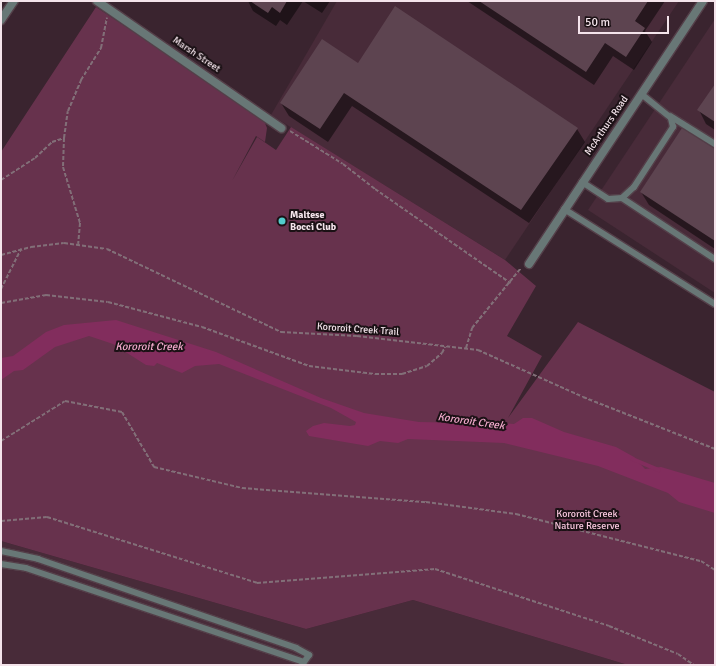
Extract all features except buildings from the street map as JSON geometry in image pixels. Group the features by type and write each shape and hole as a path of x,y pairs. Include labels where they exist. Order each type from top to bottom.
{"street":[{"path":"1,20 14,1"},
{"name":"Marsh Street","path":"97,1 281,128"},
{"name":"McArthurs Road","path":"529,264 703,1"}],"lane":[{"path":"641,94 669,115 715,144"},
{"path":"622,198 634,187 673,127 669,115"},
{"path":"582,182 608,199 622,198 715,259"},
{"path":"564,209 715,304"},
{"path":"1,551 20,553 296,648 309,655 303,663 71,583 19,566 1,564"},
{"path":"71,583 76,572"},
{"path":"148,609 151,598"}],"path":[{"path":"78,244 80,223 63,167 64,138 68,111 74,95 101,48 104,21 112,11"},
{"path":"281,128 338,161 374,189 510,283"},
{"path":"1,180 35,158 52,142 64,138"},
{"name":"Kororoit Creek Trail","path":"1,255 21,249 48,244 78,244 119,253 222,306 282,332 358,336 478,350 582,397 715,449"},
{"path":"1,290 21,249"},
{"path":"466,348 472,328 524,265 529,264"},
{"path":"1,303 46,295 108,302 202,327 309,366 375,374 402,374 421,369 436,360 445,347"},
{"path":"1,441 65,401 122,412 154,468 242,488 426,502 516,514 701,561 715,570"},
{"path":"1,521 47,517 257,583 435,569 609,626 678,654 694,665"}],"shaded area":[{"path":"337,1 679,1 505,260 271,115"},
{"path":"715,19 715,293 588,210"},
{"path":"1,541 306,629 413,600 628,665 1,665"}],"green space":[{"name":"Kororoit Creek Nature Reserve","path":"96,7 263,118 267,128 265,142 256,136 232,181 257,137 276,150 291,127 505,260 536,286 507,336 542,356 508,418 578,322 715,392 715,665 628,665 413,600 306,629 1,541 1,152"}],"water":[{"name":"Kororoit Creek","path":"116,320 216,352 321,398 364,413 419,422 466,423 476,421 514,424 523,418 532,418 564,432 616,447 634,457 645,469 661,467 715,483 715,513 679,502 668,493 598,466 504,443 408,439 398,443 380,441 368,446 309,436 306,431 313,426 324,423 350,426 355,425 356,422 331,408 219,364 195,366 182,373 157,363 154,366 146,365 113,344 89,336 55,347 23,370 14,371 1,380 1,358 13,356 46,332 64,325"}],"waterway":[{"name":"Kororoit Creek","path":"633,459 659,470"}],"place":[{"name":"Maltese Bocci Club","path":"282,221"}]}
